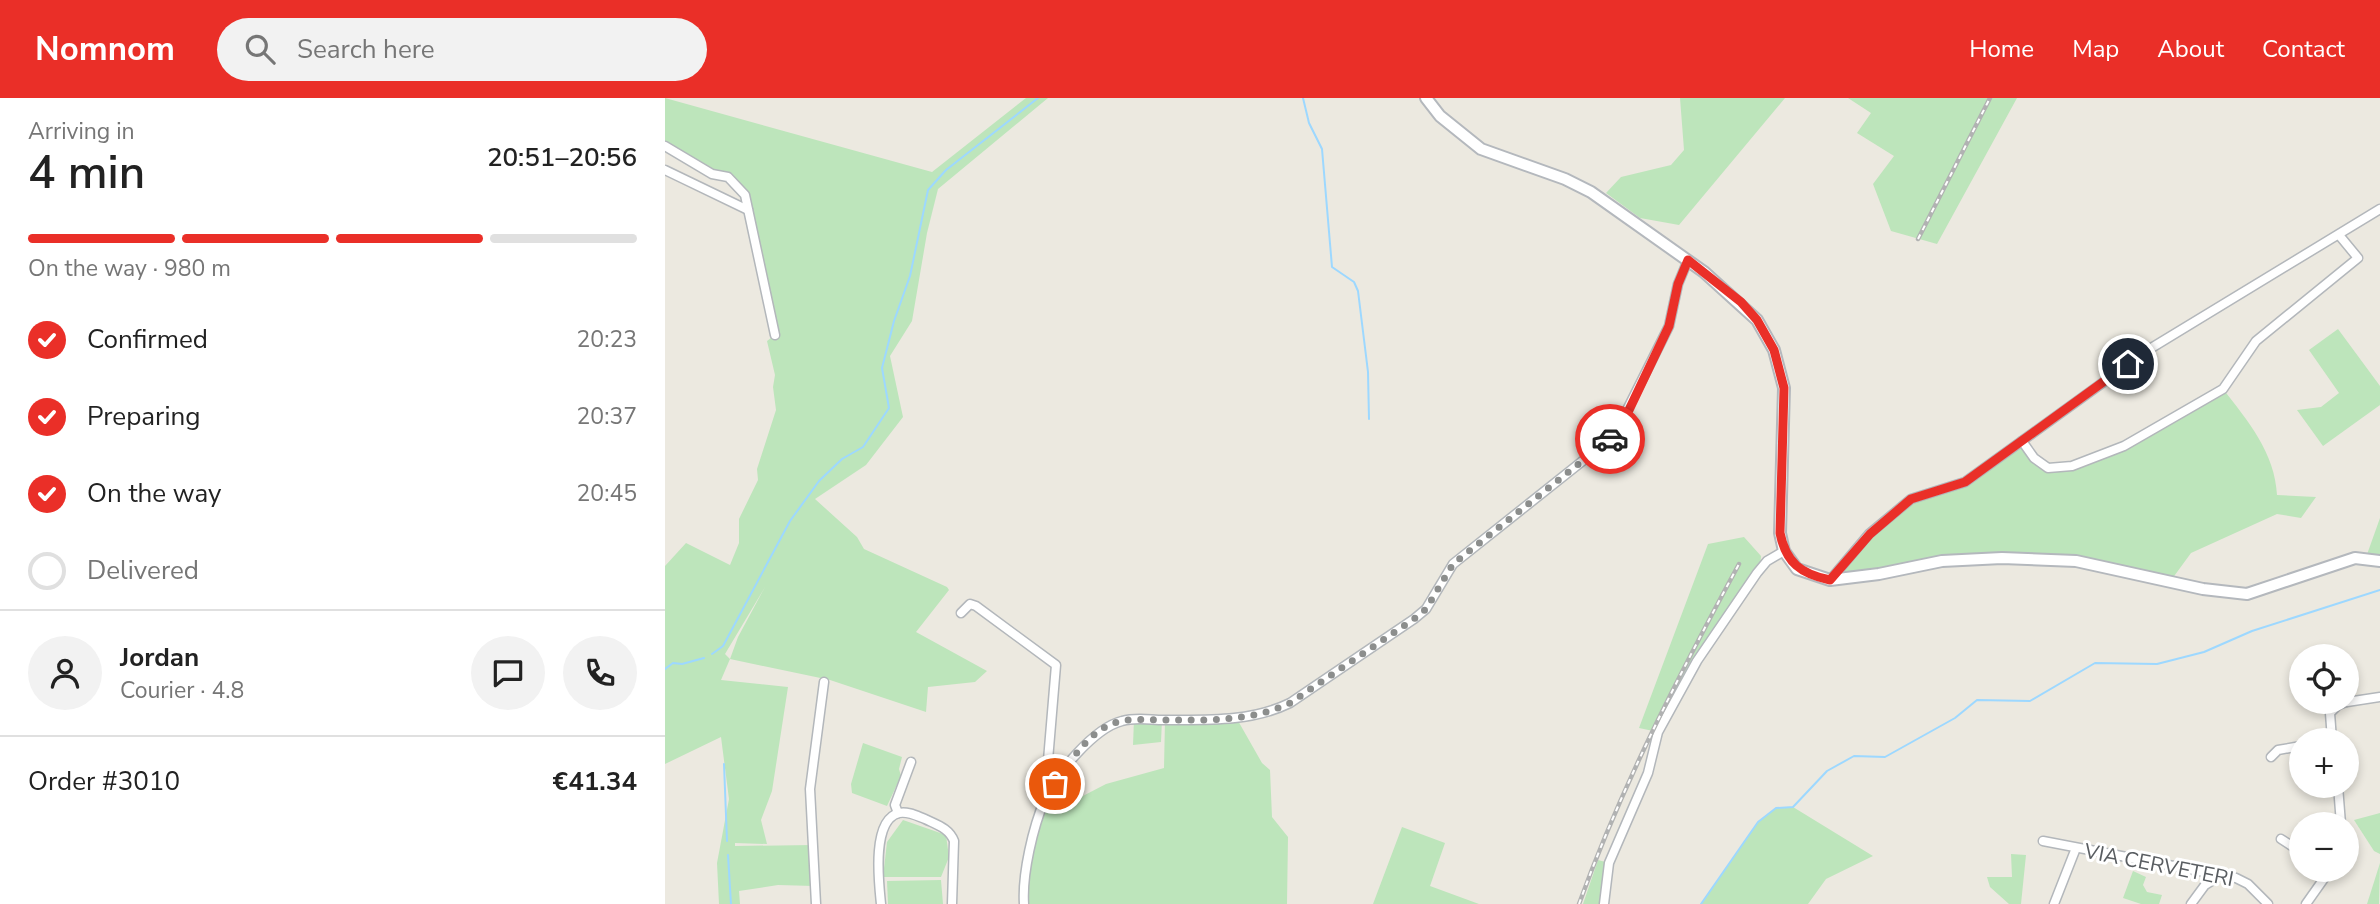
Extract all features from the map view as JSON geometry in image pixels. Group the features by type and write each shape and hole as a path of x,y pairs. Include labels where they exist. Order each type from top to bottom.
{"street":[{"path":"1426,98 1440,116 1481,149 1565,179 1591,192 1688,260 1741,302 1757,320 1774,350 1784,388 1780,533 1784,551 1797,569 1830,580 1879,574 1941,561 2075,561 2203,589 2247,594 2355,558 2380,561"},
{"path":"665,146 712,174 728,177 745,195 775,335"},
{"path":"665,170 748,210"},
{"path":"1830,580 1870,534 1911,499 1965,482 2148,350 2380,209"},
{"path":"2022,441 2033,458 2048,468 2072,466 2124,446 2223,389 2256,341 2358,258 2339,235"},
{"path":"1045,799 1065,769 1097,732 1110,725 1134,719 1237,719 1274,711 1426,609 1453,564 1614,436 1669,326 1678,284 1688,260"},
{"path":"1604,904 1609,863 1648,773 1658,732 1670,708 1697,661 1757,573 1767,561 1784,551"},
{"path":"961,613 970,604 976,606 1056,665 1045,799 1026,867 1024,904"},
{"path":"816,904 810,789 824,682"},
{"path":"2359,700 2380,697"},
{"path":"2271,757 2278,750 2289,748"},
{"path":"898,813 895,805 911,762"},
{"path":"881,904 878,864 881,840 891,818 898,813 909,813 943,827 951,834 954,841 952,904"},
{"path":"2281,839 2289,844"},
{"name":"VIA CERVETERI","path":"2043,841 2221,875 2248,884 2268,904"},
{"path":"2054,904 2076,848"},
{"path":"2191,904 2205,885 2221,875"},
{"path":"2306,904 2322,882"}],"green space":[{"path":"665,98 932,172 1026,98 1048,98 938,189 927,233 912,321 890,356 903,417 866,465 815,499 857,537 864,549 947,587 949,590 916,632 987,671 975,682 928,687 926,712 830,680 730,659 721,680 788,687 772,791 761,820 767,844 735,843 735,846 812,845 814,886 778,885 739,891 740,904 719,904 717,863 729,799 721,737 665,764 665,566 686,543 730,565 739,543 739,519 758,480 757,469 776,410 773,387 775,375 767,341 775,335 755,222 742,187 712,174 665,146","holes":["765,587 738,637 730,659 725,654"]},
{"path":"1680,98 1785,98 1679,225 1640,218 1606,193 1621,177 1671,165 1684,150"},
{"path":"1848,98 2017,98 1937,244 1891,231 1873,184 1894,156 1857,133 1871,113"},
{"path":"2338,329 2380,386 2380,405 2323,446 2297,410 2321,407 2339,393 2309,350"},
{"path":"2223,389 2266,451 2277,495 2316,497 2301,518 2277,514 2191,553 2172,579 2076,561 2002,558 1839,576 1869,534 1911,499 1965,482 2022,441 2048,468 2072,464 2117,449"},
{"path":"2380,518 2380,561 2365,560"},
{"path":"1744,537 1761,556 1760,569 1697,661 1658,732 1639,728 1708,544"},
{"path":"1134,719 1162,720 1161,742 1133,745"},
{"path":"1237,719 1262,763 1270,770 1272,817 1288,837 1287,904 1024,904 1042,809 1079,798 1106,784 1164,768 1165,720"},
{"path":"863,743 902,757 899,769 901,776 887,806 852,793 851,784"},
{"path":"1793,807 1873,856 1826,879 1808,904 1701,904 1758,822 1776,808"},
{"path":"2380,813 2380,854 2374,851 2359,828 2359,819"},
{"path":"903,820 946,835 949,857 941,877 883,877 887,842"},
{"path":"1402,827 1445,843 1430,886 1479,904 1373,904"},
{"path":"2011,854 2026,855 2021,904 2009,904 1990,887 1987,877 2012,877"},
{"path":"1598,860 1609,863 1604,904 1583,904"},
{"path":"2380,863 2379,904 2367,904"},
{"path":"2133,871 2146,877 2143,885 2147,892 2162,895 2159,904 2141,904 2123,898"},
{"path":"941,880 943,904 888,904 887,881"}],"waterway":[{"path":"712,654 723,646 790,521 819,481 842,459 863,447 889,408 882,368 894,321 910,276 928,190 946,170 1038,98"},
{"path":"1303,98 1309,123 1322,149 1332,267 1354,282 1358,291 1368,372 1369,419"},
{"path":"1701,904 1758,822 1776,808 1793,807 1827,771 1854,756 1885,757 1955,718 1977,700 2030,701 2095,663 2157,664 2204,652 2252,631 2380,590"},
{"path":"665,669 673,663 682,664 704,658"},
{"path":"724,764 727,841"},
{"path":"728,855 731,904"}],"railway":[{"path":"1918,239 1990,98"},
{"path":"1579,904 1614,816 1653,731 1739,564"}],"way so far":[{"path":"1055,784 1097,732 1110,725 1134,719 1237,719 1274,711 1290,703 1414,619 1426,609 1453,564 1610,439"}],"route":[{"path":"1610,439 1629,410 1669,326 1678,284 1688,260 1741,302 1757,320 1774,350 1784,388 1780,533 1784,551 1797,569 1830,580 1870,534 1911,499 1965,482 2128,364"}]}
